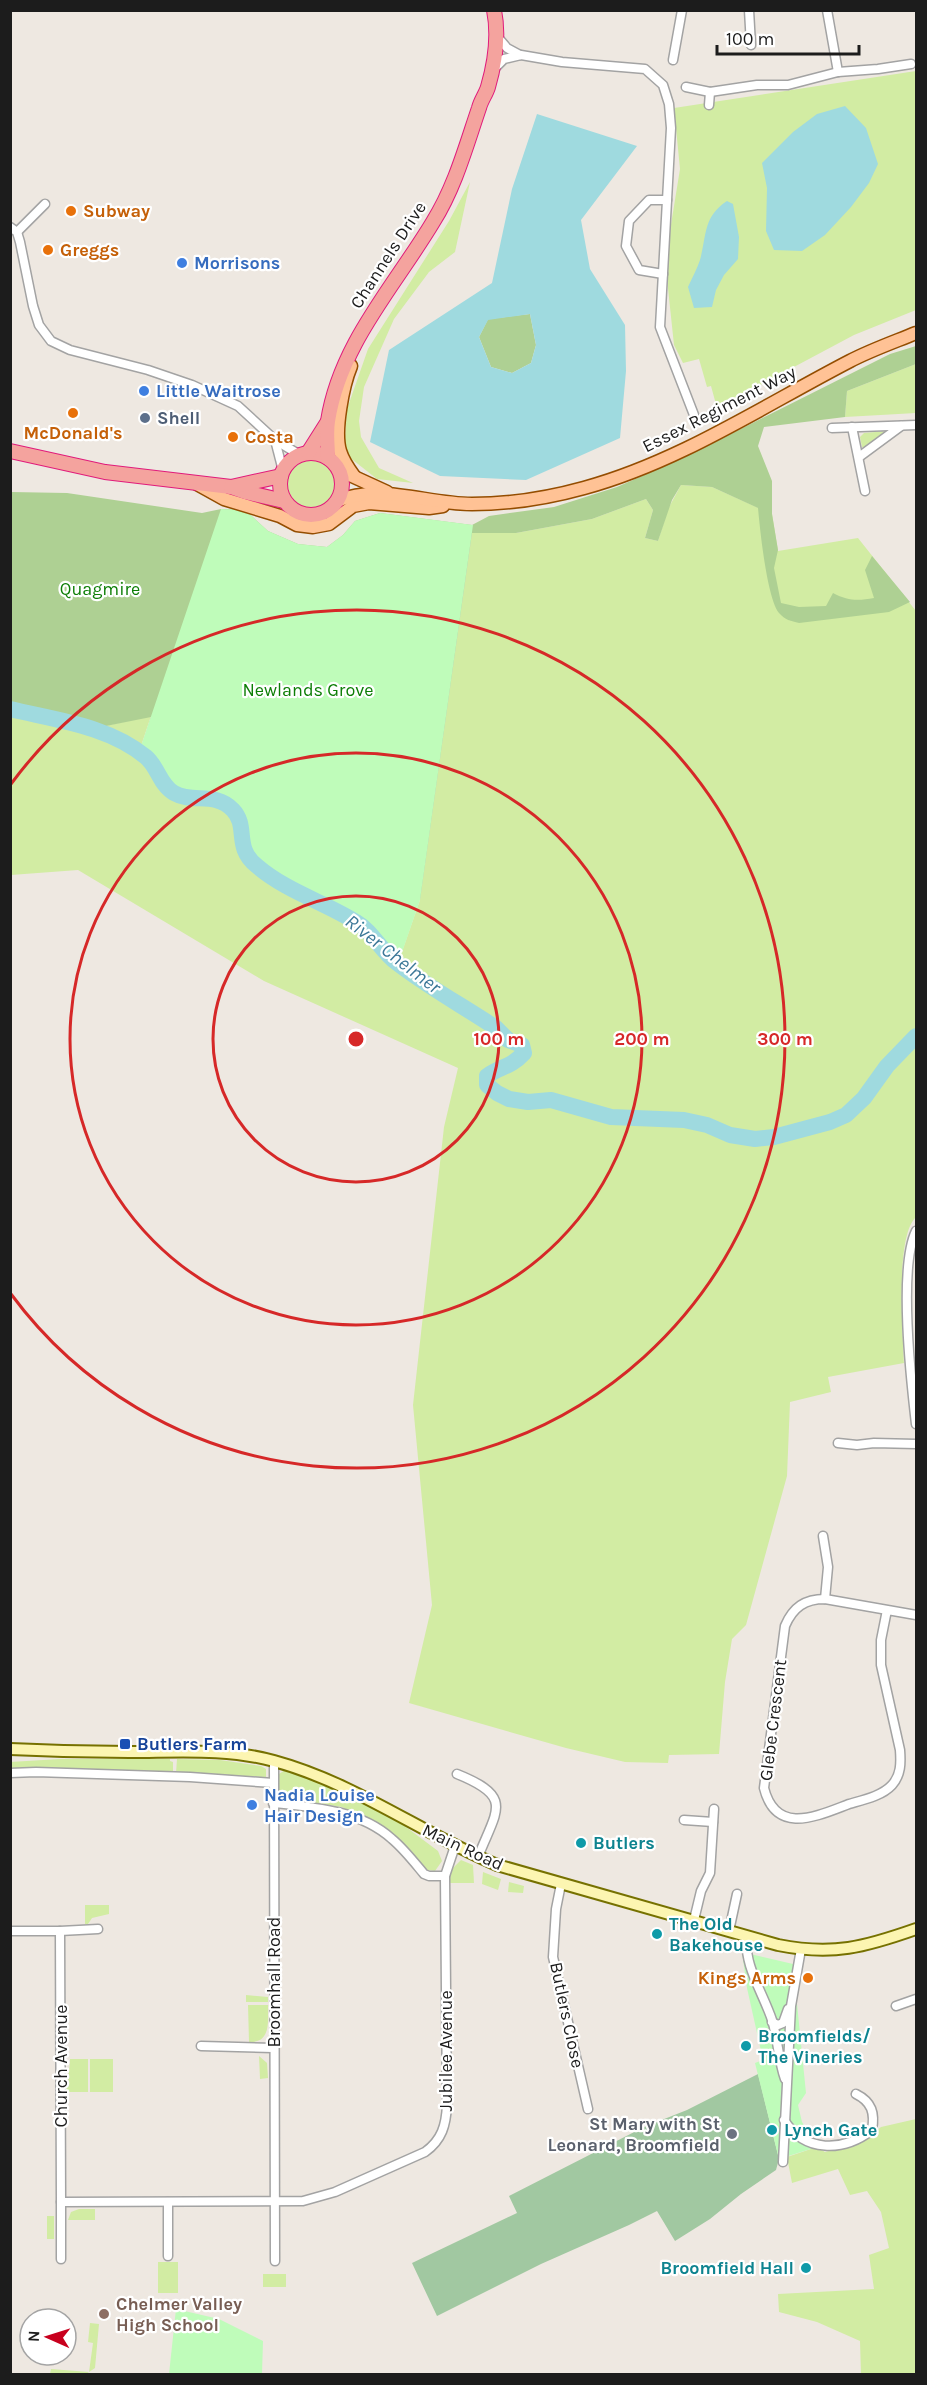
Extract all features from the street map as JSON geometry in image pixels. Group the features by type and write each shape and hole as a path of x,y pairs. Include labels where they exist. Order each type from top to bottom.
{"highway":[{"name":"Channels Drive","path":"328,458 327,423 341,372 353,344 435,220 467,148 480,105 488,88 497,26 493,10"},
{"name":"Channels Drive","path":"480,105 480,87 493,10"},
{"name":"Channels Drive","path":"304,454 327,423"},
{"path":"10,451 105,472 231,487 284,501 298,513 314,516 327,511 338,501 342,485 339,470 328,458 304,454 287,464 282,473 280,489 284,501"},
{"path":"231,487 282,473"}],"main road":[{"path":"354,476 343,461 339,448 340,417 347,376 369,317"},
{"name":"Essex Regiment Way","path":"338,501 350,496 388,493 471,504 537,499 585,488 677,453 852,360 916,333"},
{"name":"Essex Regiment Way","path":"339,470 388,493"},
{"path":"196,484 224,499 280,516 297,525 313,527 329,524 353,506 369,503 429,508 471,504"},
{"name":"Main Road","path":"10,1749 94,1752 223,1752 274,1761 341,1785 455,1846 519,1872 801,1949 857,1948 916,1929"}],"street":[{"path":"674,60 682,10"},
{"path":"749,10 751,45"},
{"path":"827,10 838,72"},
{"path":"496,35 507,48 521,55 562,62 645,69 663,85 669,104 671,128 660,327 694,415"},
{"path":"490,75 504,59 521,55"},
{"path":"686,87 710,92 757,85 788,85 838,72 878,69 911,63"},
{"path":"709,105 710,92"},
{"path":"663,274 639,270 626,246 629,221 649,200 668,200"},
{"path":"45,204 14,230 39,325 51,341 70,350 148,370 192,385 238,406 275,440 304,454"},
{"path":"832,428 916,425"},
{"path":"859,457 901,426"},
{"path":"852,427 865,491"},
{"path":"275,440 282,473"},
{"path":"916,1231 910,1251 908,1296 910,1362 916,1424"},
{"path":"838,1443 916,1444"},
{"path":"823,1536 828,1567 825,1599"},
{"name":"Glebe Crescent","path":"887,1611 880,1652 900,1750 901,1761 897,1778 881,1793 815,1817 795,1819 778,1812 771,1805 764,1788 784,1637 789,1617 796,1608 813,1599 825,1599 916,1615"},
{"name":"Broomhall Road","path":"274,1761 275,2202"},
{"path":"10,1773 174,1776 273,1783"},
{"path":"457,1773 484,1785 495,1797 496,1811 478,1857"},
{"name":"Main Road","path":"273,1803 324,1809 349,1815 390,1837 424,1874 445,1876"},
{"path":"694,1920 701,1891 710,1873 714,1809"},
{"path":"684,1820 713,1822"},
{"name":"Jubilee Avenue","path":"275,2202 303,2201 336,2192 425,2152 433,2146 444,2129 447,2105 445,1876 455,1846"},
{"name":"Butlers Close","path":"561,1884 556,1909 554,1957 588,2109"},
{"path":"729,1931 737,1894"},
{"path":"10,1931 98,1929"},
{"name":"Church Avenue","path":"60,1931 61,2259"},
{"path":"747,1936 745,1952 772,2022 776,2049 786,2082"},
{"path":"772,2022 778,2025 783,2023 792,1995 801,1949"},
{"path":"783,2162 792,1995"},
{"path":"896,2006 916,1999"},
{"path":"201,2046 273,2048"},
{"path":"784,2119 792,2132 822,2146 836,2147 856,2141 872,2130 874,2120 872,2107 864,2098 856,2094"},
{"path":"61,2202 275,2202 275,2261"},
{"path":"168,2202 168,2256"}],"green space":[{"path":"916,71 916,310 854,335 717,408 711,386 707,387 699,359 683,363 674,345 667,279 668,243 680,169 674,108"},
{"path":"470,182 455,252 429,272 394,319 364,387 359,421 361,437 379,468 413,483 377,479 344,453 347,409 368,349 449,221"},
{"path":"530,314 536,345 531,363 512,373 491,367 479,337 488,319"},
{"name":"Newlands Grove","path":"916,346 916,364 847,391 845,417 764,427 758,446 772,481 772,514 778,550 774,568 781,603 799,607 826,606 833,593 853,600 874,598 865,570 872,556 910,602 889,612 799,623 784,617 779,613 771,593 758,508 712,487 681,485 672,500 658,541 645,538 653,510 646,499 592,519 516,533 472,533 420,900 351,854 327,907 264,872 245,854 241,842 240,823 237,814 231,808 213,799 173,792 156,768 140,752 151,717 86,730 11,712 11,492 67,493 202,513 221,509 245,510 268,531 298,544 327,547 343,535 355,521 380,513 472,525 489,516 554,507 617,487 683,458 890,354"},
{"path":"916,364 916,413 845,417 847,391"},
{"path":"887,431 862,447 860,437 864,433"},
{"path":"307,460 317,460 330,467 337,480 337,490 330,503 317,510 307,510 298,506 291,499 287,490 287,480 291,471 298,464"},
{"path":"681,485 712,487 772,514 778,551 858,538 916,611 916,1217 909,1227 903,1264 904,1363 828,1377 831,1392 790,1402 787,1476 746,1625 732,1639 725,1682 719,1754 669,1755 668,1763 625,1762 566,1748 409,1703 432,1605 413,1405 444,1127 458,1068 264,981 78,870 11,875 11,712 86,730 151,716 139,752 156,768 173,793 211,799 230,808 239,821 244,849 254,864 279,882 359,924 375,937 398,963 420,900 472,533 516,533 592,519 646,499 653,510 645,538 658,541 668,509"},
{"name":"Newlands Grove","path":"221,509 245,510 268,531 298,544 327,547 343,535 355,521 380,513 473,525 420,900 398,964 382,951 357,922 281,883 257,867 245,853 241,824 234,811 227,805 212,799 174,793 165,785 153,763 139,752"},
{"path":"60,1759 170,1759 173,1762 173,1773 11,1770 10,1762"},
{"path":"177,1759 220,1760 261,1766 266,1769 266,1777 176,1773"},
{"path":"285,1770 334,1788 398,1821 438,1851 442,1861 435,1871 427,1870 395,1835 342,1807 282,1798 279,1793 279,1774"},
{"path":"461,1860 473,1865 474,1883 449,1883 452,1869"},
{"path":"483,1872 501,1879 498,1890 482,1884"},
{"path":"509,1882 524,1886 523,1893 508,1892"},
{"path":"85,1905 109,1905 109,1914 92,1918 88,1924 85,1924"},
{"path":"742,1952 793,1964 806,2093 798,2105 802,2122 817,2147 779,2159 755,2063 763,2060 747,1988"},
{"path":"246,1995 268,1997 268,2002 246,2002"},
{"path":"248,2005 268,2005 265,2035 261,2039 249,2042"},
{"path":"259,2056 267,2063 268,2078 260,2079"},
{"path":"70,2059 88,2059 88,2092 66,2092"},
{"path":"90,2059 113,2059 113,2092 90,2092"},
{"path":"758,2074 779,2159 776,2170 710,2219 675,2241 657,2211 541,2264 437,2316 412,2263 517,2213 509,2196 644,2127 687,2110"},
{"path":"916,2119 916,2374 861,2374 860,2341 817,2322 779,2312 778,2294 874,2289 869,2255 889,2248 881,2212 867,2191 850,2195 838,2169 792,2183 787,2157 817,2147 825,2152 861,2142 881,2127"},
{"path":"79,2209 95,2209 95,2220 68,2220 71,2212"},
{"path":"47,2216 54,2216 54,2239 47,2239"},
{"path":"158,2262 178,2262 178,2293 158,2293"},
{"path":"263,2274 286,2274 286,2287 263,2287"},
{"path":"176,2309 219,2319 263,2341 262,2374 169,2374"},
{"path":"90,2323 99,2324 95,2368 89,2372 93,2343 88,2342"},
{"path":"51,2369 89,2372 86,2374 50,2374"}],"water":[{"path":"845,106 866,128 878,164 869,183 825,235 802,251 774,250 766,231 767,188 762,163 793,132 817,114"},
{"path":"537,114 637,146 581,220 590,269 625,325 626,371 620,438 526,480 440,476 370,442 389,350 492,283 512,189","holes":["530,314 536,345 531,363 512,373 491,367 479,337 488,320"]},
{"path":"727,201 733,204 739,237 738,259 724,275 716,290 712,307 694,308 688,287 700,260 710,220 719,207"}],"waterway":[{"name":"River Chelmer","path":"10,709 63,721 116,738 146,757 169,790 189,798 211,799 226,804 238,817 245,852 268,875 362,926 391,958 409,972 496,1028 508,1040 522,1045 524,1053 519,1058 487,1076 487,1085 509,1099 528,1102 551,1100 611,1117 684,1120 707,1125 730,1135 755,1139 774,1137 830,1122 846,1115 864,1098 887,1066 916,1036"}],"place":[{"name":"Subway","path":"71,211"},
{"name":"Greggs","path":"48,250"},
{"name":"Morrisons","path":"182,263"},
{"name":"Little Waitrose","path":"144,391"},
{"name":"McDonald's","path":"73,413"},
{"name":"Shell","path":"145,418"},
{"name":"Costa","path":"233,437"},
{"name":"Butlers Farm","path":"125,1744"},
{"name":"Nadia Louise Hair Design","path":"252,1805"},
{"name":"Butlers","path":"581,1843"},
{"name":"The Old Bakehouse","path":"657,1934"},
{"name":"Kings Arms","path":"808,1978"},
{"name":"Broomfields/ The Vineries","path":"746,2046"},
{"name":"Lynch Gate","path":"772,2130"},
{"name":"St Mary with St Leonard, Broomfield","path":"732,2134"},
{"name":"Broomfield Hall","path":"806,2268"},
{"name":"Chelmer Valley High School","path":"104,2314"}],"park label":[{"name":"Quagmire","path":"100,589"}]}
